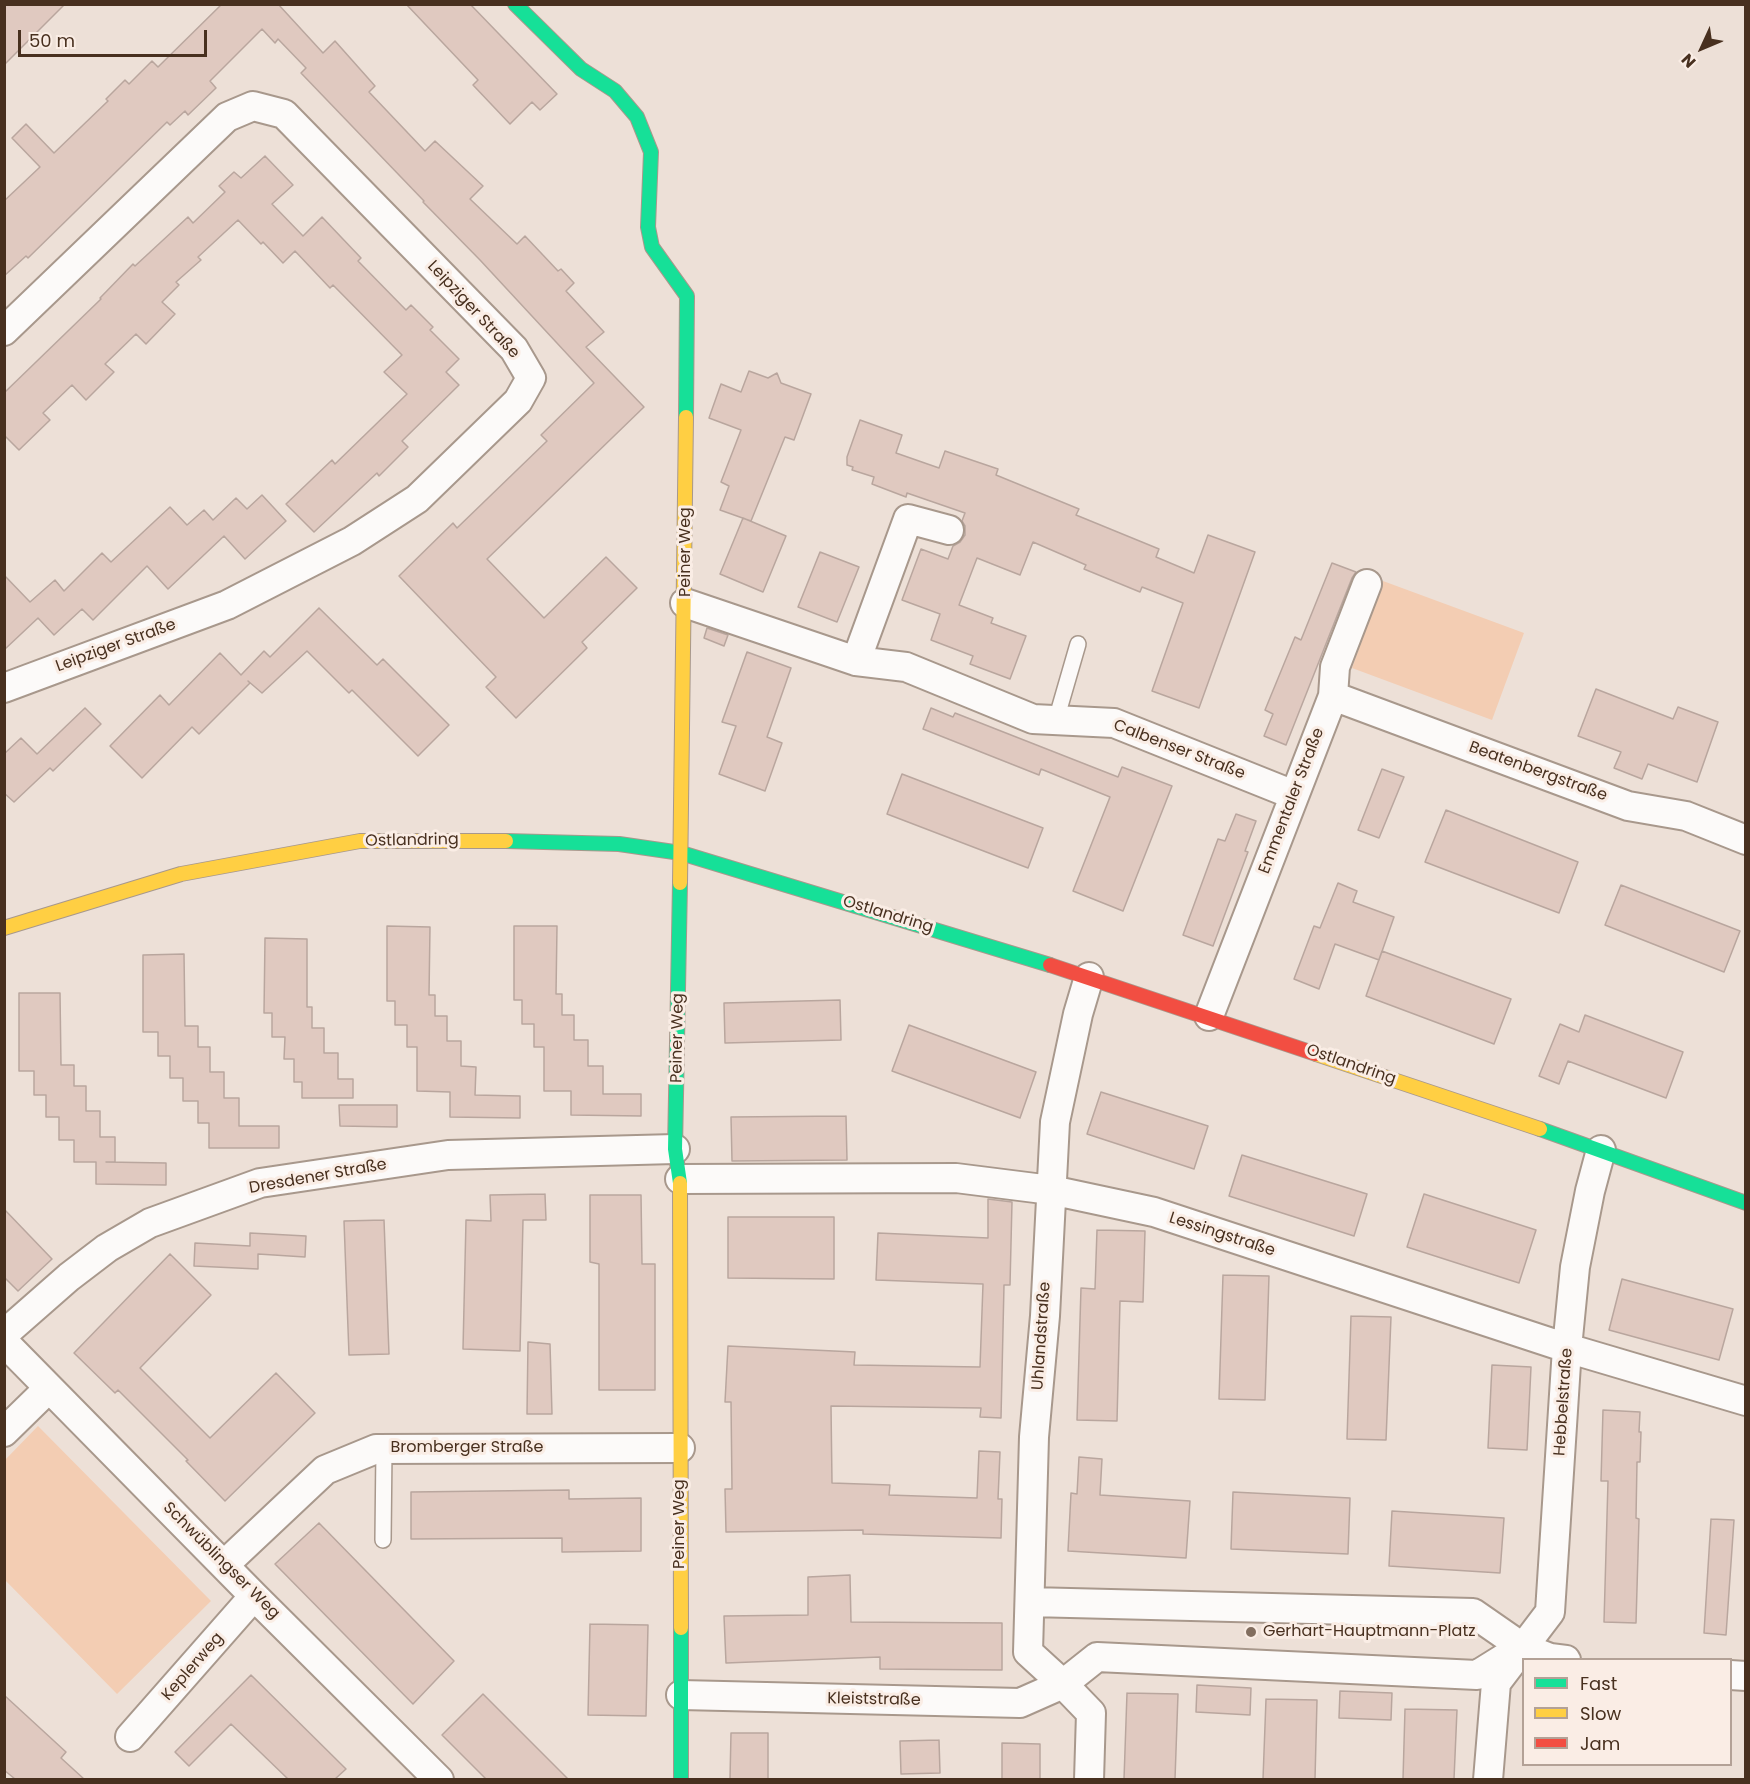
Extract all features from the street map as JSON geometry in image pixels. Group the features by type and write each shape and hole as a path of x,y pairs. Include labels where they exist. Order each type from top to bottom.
{"street":[{"name":"Peiner Weg","path":"515,4 581,69 615,91 637,117 651,152 648,227 652,247 687,296 686,603 675,1149 680,1179 681,1779"},
{"name":"Leipziger Straße","path":"4,331 227,117 253,106 284,114 514,349 531,378 518,401 417,499 352,541 226,605 4,688"},
{"path":"856,661 908,519 949,530"},
{"name":"Emmentaler Straße","path":"1209,1016 1333,696 1335,667 1367,584"},
{"name":"Calbenser Straße","path":"686,603 856,661 906,667 1034,718 1114,723 1294,795"},
{"name":"Beatenbergstraße","path":"1333,696 1628,806 1686,816 1746,840"},
{"name":"Ostlandring","path":"4,928 181,874 360,841 608,844 681,853 1089,976 1601,1150 1746,1203"},
{"name":"Uhlandstraße","path":"1063,1683 1028,1652 1034,1437 1045,1316 1055,1122 1078,1014 1089,976"},
{"name":"Dresdener Straße","path":"4,1334 69,1277 107,1248 150,1223 260,1183 448,1155 675,1149"},
{"name":"Hebbelstraße","path":"1488,1779 1496,1683 1550,1612 1567,1348 1575,1267 1590,1191 1601,1150"},
{"name":"Lessingstraße","path":"680,1179 956,1178 1051,1190 1154,1212 1567,1348 1746,1401"},
{"name":"Schwüblingser Weg","path":"4,1342 438,1779"},
{"path":"4,1432 49,1388"},
{"name":"Bromberger Straße","path":"224,1565 325,1470 376,1449 680,1448"},
{"name":"Keplerweg","path":"130,1737 254,1596"},
{"path":"1030,1602 1473,1613 1522,1647 1550,1658"},
{"path":"1089,1779 1091,1713 1063,1683 1097,1657 1477,1675 1522,1647"},
{"name":"Kleiststraße","path":"681,1695 1020,1704 1063,1683"}],"lane":[{"path":"1056,720 1078,644"},
{"path":"383,1540 384,1448"}],"shaded area":[{"path":"1383,581 1524,633 1492,720 1352,668"},
{"path":"38,1426 211,1601 117,1694 5,1580 5,1460"}],"building":[{"path":"4,4 65,4 4,65"},
{"path":"222,4 278,4 323,53 335,41 375,86 369,92 425,151 435,141 483,186 470,199 517,244 525,236 558,271 561,269 574,283 566,291 604,332 586,347 644,407 487,559 544,618 606,557 637,588 582,642 587,648 516,718 486,687 496,677 399,576 453,523 457,528 547,441 541,435 594,383 301,73 306,68 278,39 275,43 262,29 210,81 216,88 188,115 185,111 170,125 167,122 28,258 26,256 4,276 4,201 40,167 12,138 26,124 54,153 108,101 106,99 125,80 129,84 152,61 158,67"},
{"path":"406,4 470,4 557,94 540,110 532,102 510,124 473,85 478,80"},
{"path":"265,156 293,185 272,204 303,236 322,217 361,258 358,261 406,310 411,305 433,327 430,330 459,359 446,372 459,385 402,441 408,447 379,476 377,473 314,532 286,504 332,460 335,464 407,394 384,372 402,355 333,285 330,288 295,251 283,263 238,220 198,257 201,260 176,282 179,285 162,302 175,314 146,344 136,334 105,364 114,372 86,400 72,385 43,413 50,420 19,450 4,435 4,393 101,299 133,264 135,266 188,217 193,223 225,192 219,186 234,172 241,178"},
{"path":"749,371 768,378 777,373 781,383 811,394 794,440 785,437 751,521 720,510 729,486 721,482 741,430 709,418 721,384 741,392"},
{"path":"860,420 902,435 896,453 939,468 945,451 998,469 996,475 1079,509 1076,515 1159,549 1156,557 1194,573 1208,535 1255,552 1199,708 1152,691 1183,603 1142,587 1140,592 1084,569 1086,565 1033,542 1020,575 977,558 959,605 993,618 991,623 1026,636 1010,679 970,664 973,656 931,640 940,614 902,600 921,549 948,559 953,546 965,535 965,526 962,521 965,513 907,493 906,497 872,484 874,477 852,470 853,467 847,465 847,457"},
{"path":"262,495 286,521 245,559 224,536 168,589 147,566 93,620 82,609 54,635 38,618 4,650 4,575 30,602 55,580 64,591 102,553 111,562 170,507 187,525 204,510 213,520 236,498 247,509"},
{"path":"743,518 786,536 763,592 720,574"},
{"path":"820,552 859,567 837,622 798,607"},
{"path":"1332,563 1356,572 1286,745 1264,736 1273,714 1265,710 1295,637 1301,640"},
{"path":"319,608 377,665 383,659 449,725 418,756 352,690 349,693 307,651 262,693 248,681 250,683 199,734 192,727 142,778 110,746 160,695 169,705 220,653 241,675 264,651 270,657"},
{"path":"707,628 728,635 724,646 704,638"},
{"path":"747,652 791,668 767,737 782,743 765,791 719,774 736,726 722,722"},
{"path":"1596,689 1673,719 1678,707 1718,722 1697,782 1648,764 1642,779 1614,768 1621,752 1578,736"},
{"path":"85,708 101,724 53,771 50,768 14,802 4,793 4,754 21,738 37,754"},
{"path":"931,708 953,717 955,713 1118,777 1122,767 1172,786 1123,911 1073,891 1110,797 1041,769 1039,775 923,729"},
{"path":"1382,769 1404,777 1379,838 1358,830"},
{"path":"902,774 1043,828 1028,868 887,814"},
{"path":"1446,810 1578,862 1559,913 1425,862"},
{"path":"1236,814 1256,821 1245,851 1248,852 1213,946 1183,935 1218,839 1225,841"},
{"path":"1338,883 1357,891 1353,902 1394,917 1379,960 1335,944 1319,989 1294,979 1314,926 1320,928"},
{"path":"1621,885 1740,931 1724,972 1605,925"},
{"path":"387,926 430,927 429,995 435,995 435,1016 447,1016 447,1041 461,1041 461,1066 476,1067 475,1095 520,1096 520,1118 450,1117 450,1092 417,1091 417,1047 407,1047 407,1025 395,1025 395,1001 387,1001"},
{"path":"514,926 557,926 556,994 562,994 562,1015 574,1015 574,1040 588,1040 588,1066 603,1066 603,1094 641,1094 641,1116 571,1115 571,1091 544,1091 544,1047 534,1047 534,1024 522,1024 522,1000 514,1000"},
{"path":"265,938 307,939 307,1007 312,1007 312,1028 324,1028 324,1053 338,1053 338,1079 353,1079 353,1098 302,1098 302,1082 294,1082 294,1059 284,1059 285,1037 272,1037 272,1013 264,1013"},
{"path":"1382,951 1511,999 1494,1044 1366,996"},
{"path":"184,954 185,1026 198,1026 198,1047 210,1047 210,1072 224,1072 224,1098 239,1098 239,1126 279,1126 279,1148 209,1148 209,1123 198,1123 198,1101 183,1101 183,1078 170,1078 170,1056 158,1056 158,1032 143,1032 143,955"},
{"path":"19,993 60,993 61,1065 74,1065 74,1086 86,1086 86,1111 100,1111 100,1137 115,1137 115,1162 106,1162 166,1163 166,1185 96,1184 96,1162 74,1162 74,1140 59,1140 59,1117 46,1117 46,1095 34,1095 34,1071 19,1071"},
{"path":"840,1000 841,1040 725,1043 724,1003"},
{"path":"1585,1015 1683,1052 1666,1098 1568,1061 1559,1084 1539,1076 1560,1024 1579,1032"},
{"path":"909,1025 1036,1072 1020,1118 892,1071"},
{"path":"1101,1092 1208,1126 1194,1169 1087,1134"},
{"path":"339,1105 397,1105 397,1127 340,1126"},
{"path":"846,1116 847,1160 732,1161 731,1117"},
{"path":"1242,1155 1367,1194 1354,1236 1229,1196"},
{"path":"545,1194 546,1220 523,1220 520,1351 463,1349 466,1220 491,1221 490,1195"},
{"path":"1424,1194 1536,1230 1519,1283 1407,1247"},
{"path":"590,1195 641,1195 642,1264 655,1264 655,1390 599,1390 599,1264 590,1262"},
{"path":"988,1199 1012,1202 1010,1285 1004,1285 1001,1418 980,1417 981,1408 831,1406 832,1483 890,1485 889,1495 977,1498 979,1451 1000,1452 998,1499 1002,1499 1001,1538 863,1534 863,1530 726,1532 725,1489 732,1489 731,1402 725,1402 728,1346 855,1352 854,1365 980,1367 983,1284 876,1280 878,1233 988,1238"},
{"path":"4,1209 52,1259 18,1291 4,1277"},
{"path":"728,1217 834,1217 834,1279 728,1278"},
{"path":"384,1220 389,1354 349,1355 344,1221"},
{"path":"1097,1230 1145,1231 1143,1302 1120,1301 1117,1421 1077,1420 1081,1288 1095,1289"},
{"path":"250,1233 306,1236 305,1257 258,1254 258,1269 194,1266 195,1243 250,1246"},
{"path":"170,1254 211,1295 140,1368 210,1438 276,1373 315,1413 225,1501 186,1461 188,1460 118,1390 115,1393 74,1353"},
{"path":"1223,1275 1269,1276 1265,1400 1219,1399"},
{"path":"1622,1279 1733,1309 1719,1360 1609,1330"},
{"path":"1351,1316 1391,1317 1386,1440 1347,1439"},
{"path":"528,1342 550,1344 552,1414 527,1414"},
{"path":"1492,1365 1531,1367 1527,1450 1488,1448"},
{"path":"1603,1410 1640,1412 1640,1462 1637,1462 1636,1518 1639,1519 1636,1623 1604,1622 1608,1481 1601,1481"},
{"path":"1079,1457 1102,1459 1100,1495 1190,1501 1186,1558 1068,1551 1071,1493 1077,1494"},
{"path":"569,1490 569,1499 641,1498 641,1551 562,1552 562,1538 411,1539 411,1492"},
{"path":"1233,1492 1350,1498 1348,1554 1231,1549"},
{"path":"1392,1511 1504,1518 1500,1573 1389,1566"},
{"path":"1711,1519 1734,1520 1726,1635 1704,1633"},
{"path":"319,1523 454,1661 413,1704 275,1564"},
{"path":"850,1575 851,1622 1002,1623 1002,1670 880,1669 880,1657 726,1663 724,1616 808,1615 808,1577"},
{"path":"590,1624 648,1625 646,1716 588,1715"},
{"path":"251,1675 346,1769 335,1779 288,1779 231,1724 189,1766 175,1752"},
{"path":"1197,1685 1251,1688 1250,1715 1196,1712"},
{"path":"1340,1691 1392,1693 1391,1720 1339,1718"},
{"path":"1127,1693 1178,1694 1175,1779 1124,1779"},
{"path":"483,1694 568,1779 486,1779 442,1735"},
{"path":"4,1695 66,1752 61,1758 84,1779 15,1779 4,1770"},
{"path":"1266,1699 1317,1700 1315,1779 1263,1779"},
{"path":"1405,1709 1457,1710 1454,1779 1403,1779"},
{"path":"731,1733 768,1733 768,1779 730,1779"},
{"path":"939,1740 940,1773 901,1774 900,1741"},
{"path":"1002,1743 1040,1744 1040,1779 1002,1779"}],"traffic: fast":[{"path":"515,4 581,69 615,91 637,117 651,152 648,227 652,247 687,296 686,417"},
{"path":"506,841 619,844 681,853 1050,965"},
{"path":"680,883 675,1149 680,1183"},
{"path":"1540,1129 1746,1203"},
{"path":"681,1628 681,1780"}],"traffic: slow":[{"path":"680,883 686,417"},
{"path":"4,928 181,874 360,841 506,841"},
{"path":"1316,1054 1540,1129"},
{"path":"680,1183 681,1628"}],"traffic: jam":[{"path":"1050,965 1316,1054"}],"place":[{"name":"Gerhart-Hauptmann-Platz","path":"1251,1632"}]}
